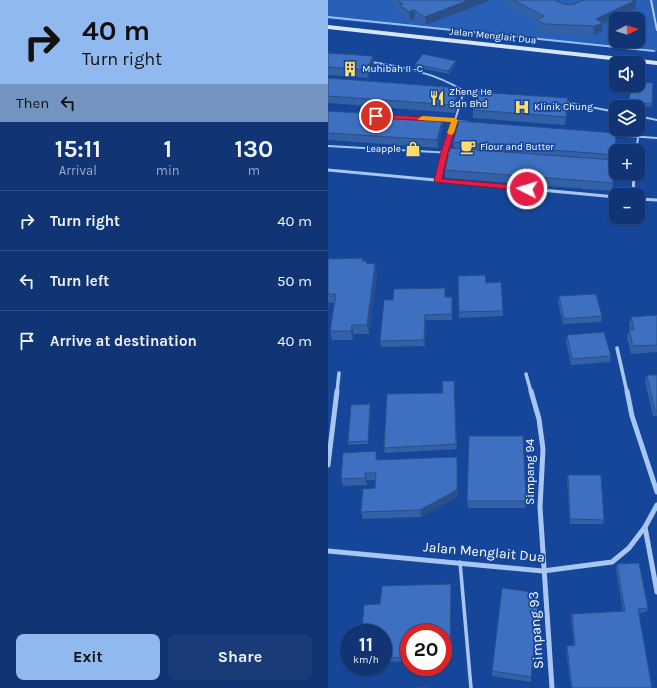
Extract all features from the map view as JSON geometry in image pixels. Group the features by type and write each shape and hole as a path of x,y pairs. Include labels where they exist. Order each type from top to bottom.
{"street":[{"name":"Jalan Menglait Dua","path":"328,27 657,63"},
{"path":"617,348 632,416 657,492"},
{"path":"328,465 339,373"},
{"name":"Simpang 94","path":"526,374 539,419 543,449 540,507 543,571"},
{"name":"Jalan Menglait Dua","path":"328,551 460,562 543,571 612,562 630,548 645,527 657,505"},
{"path":"645,527 657,592"},
{"name":"Simpang 93","path":"543,571 552,688"}],"lane":[{"path":"651,0 657,30"},
{"path":"366,61 438,76 452,82 464,91"},
{"path":"449,90 495,94"},
{"path":"438,181 444,152 464,91"},
{"path":"564,102 609,111"},
{"path":"645,117 657,120"},
{"path":"439,120 471,122"},
{"path":"606,135 657,138"},
{"path":"637,144 638,138"},
{"path":"328,146 460,154"},
{"path":"328,170 609,196"},
{"path":"645,199 657,200"},
{"path":"460,562 471,688"}],"shaded area":[{"path":"328,0 657,0 657,51 626,48 645,48 645,12 609,12 609,46 328,19"}],"building":[{"path":"397,0 469,0 425,17 414,10 409,12 399,5 403,4"},
{"path":"513,0 555,0 563,4 572,5 584,0 636,0 596,19 603,23 594,26 545,24 537,20 544,16"},
{"path":"328,53 373,56 367,70 328,67"},
{"path":"423,54 456,61 448,71 415,64"},
{"path":"328,78 459,88 454,105 328,96"},
{"path":"645,82 653,83 652,104 645,103 645,100 629,100 630,92 645,92"},
{"path":"477,92 568,98 566,117 473,110"},
{"path":"328,111 443,118 437,140 328,133"},
{"path":"459,121 609,132 609,136 616,136 616,144 609,144 609,155 453,142"},
{"path":"450,148 609,160 609,180 613,180 613,183 445,170"},
{"path":"363,258 362,261 367,261 366,263 375,264 367,325 352,325 351,331 330,331 336,294 328,294 328,259"},
{"path":"485,275 486,283 501,282 503,311 459,312 458,276"},
{"path":"445,288 445,297 452,297 452,314 425,315 424,340 380,341 384,300 393,300 394,289"},
{"path":"596,294 602,316 564,319 559,296"},
{"path":"657,315 657,345 633,346 629,330 634,330 631,317"},
{"path":"604,332 611,356 572,359 567,335"},
{"path":"647,375 657,375 657,411 655,411"},
{"path":"442,381 454,381 456,444 384,448 387,394 443,393"},
{"path":"370,404 368,441 348,442 351,405"},
{"path":"469,436 523,436 526,501 467,501"},
{"path":"376,451 376,460 457,457 457,490 420,510 361,512 363,489 375,488 376,473 365,473 365,478 341,479 343,453"},
{"path":"568,475 601,475 604,520 570,519"},
{"path":"639,563 648,608 638,609 652,688 572,688 567,646 575,645 572,614 625,611 617,564"},
{"path":"451,584 450,624 400,624 400,657 392,658 392,624 362,624 364,605 380,604 382,586"},
{"path":"502,588 539,593 531,677 492,671"}],"waterway":[{"path":"328,17 654,51"}],"slow traffic":[{"path":"422,119 455,120 451,133"}],"place":[{"name":"Muhibah II -C","path":"350,69"},
{"name":"Zheng He Sdn Bhd","path":"437,98"},
{"name":"Klinik Chung","path":"522,107"},
{"name":"Flour and Butter","path":"468,147"},
{"name":"Leapple","path":"413,149"}],"route":[{"path":"376,116 455,120 444,152 438,181 527,189"}]}
